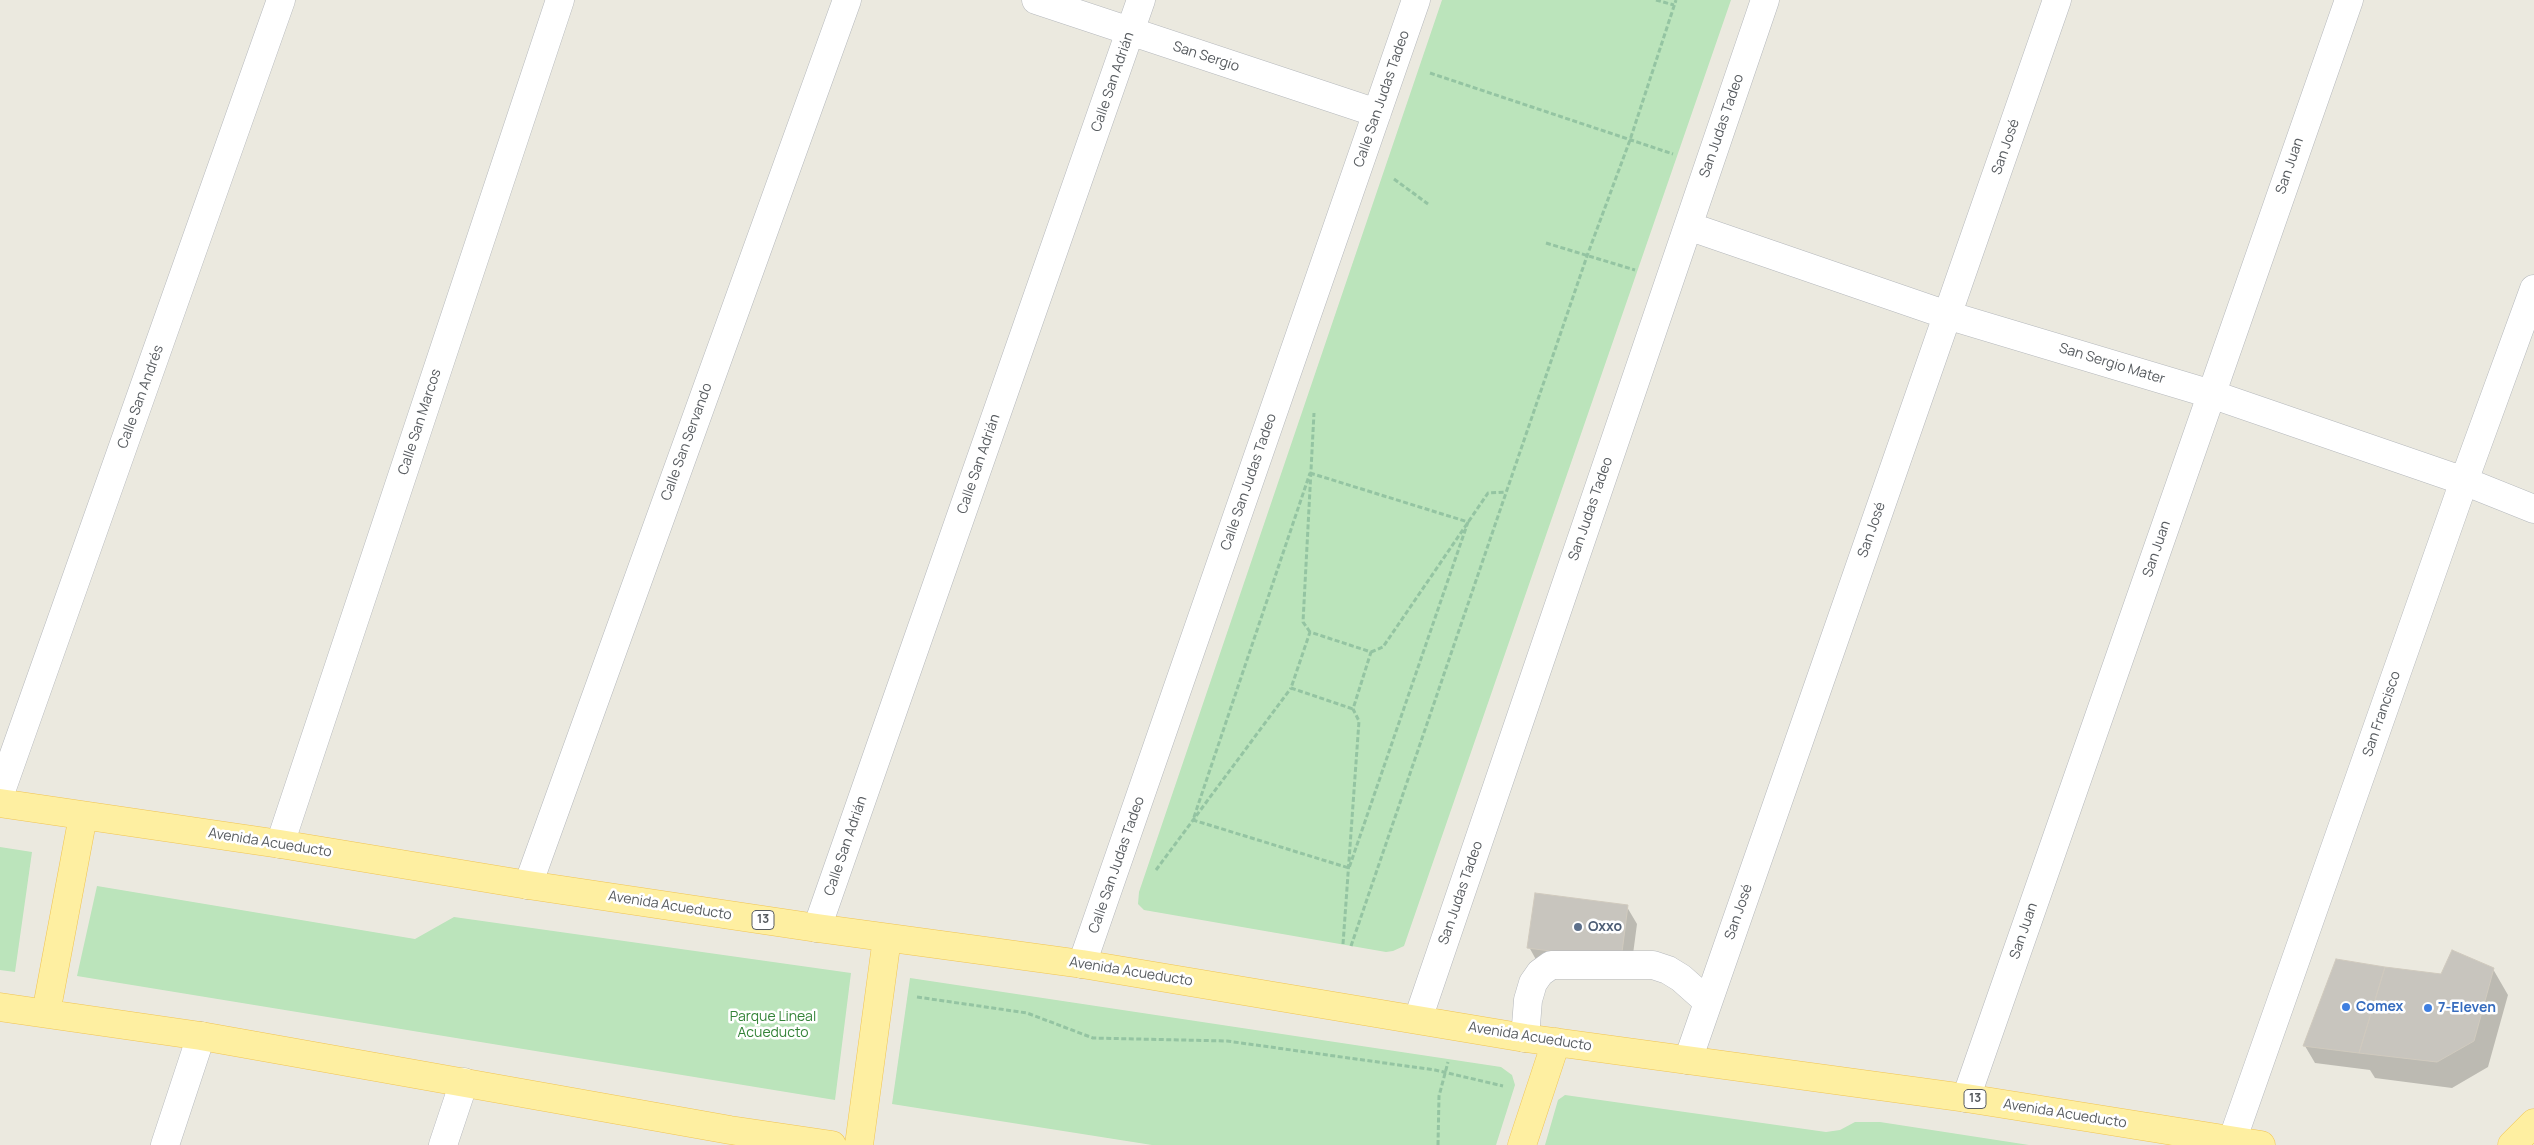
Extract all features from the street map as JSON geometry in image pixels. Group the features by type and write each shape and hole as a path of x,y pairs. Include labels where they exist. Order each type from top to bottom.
{"main road":[{"name":"Avenida Acueducto","path":"0,804 280,844 528,885 817,928 1082,964 1418,1018 1525,1038 1966,1098 2260,1145"},
{"path":"46,1013 83,816"},
{"path":"859,1145 886,938"},
{"path":"0,1007 201,1036 464,1082 728,1138 832,1145"},
{"path":"1522,1145 1556,1042"},
{"path":"2512,1145 2534,1123"}],"street":[{"name":"Calle San Andrés","path":"0,794 281,0"},
{"name":"Calle San Marcos","path":"280,844 560,0"},
{"name":"Calle San Servando","path":"528,885 847,0"},
{"name":"San Sergio","path":"1036,0 1377,113"},
{"name":"Calle San Adrián","path":"817,928 1141,0"},
{"name":"Calle San Judas Tadeo","path":"1082,964 1416,0"},
{"name":"San Judas Tadeo","path":"1418,1018 1765,0"},
{"name":"San José","path":"1688,1060 2057,0"},
{"name":"San Juan","path":"1966,1098 2349,0"},
{"name":"San Sergio Mater","path":"1688,226 1947,315 2211,394 2464,480 2534,509"},
{"name":"San Francisco","path":"2232,1141 2464,480 2534,289"},
{"path":"1525,1038 1528,1000 1533,983 1540,973 1551,966 1653,965 1668,970 1681,978 1708,1002"},
{"path":"165,1145 201,1036"},
{"path":"443,1145 464,1082"}],"path":[{"path":"1656,0 1674,6"},
{"path":"1351,946 1587,256 1630,140 1676,0"},
{"path":"1427,72 1678,155"},
{"path":"1391,177 1428,204"},
{"path":"1546,243 1638,271"},
{"path":"1314,408 1303,622 1310,632 1371,652 1383,647 1488,493 1506,492"},
{"path":"1310,473 1468,522"},
{"path":"1193,820 1310,473"},
{"path":"1349,868 1468,522"},
{"path":"1150,878 1291,688 1310,632"},
{"path":"1343,944 1359,720 1353,708 1371,652"},
{"path":"1291,688 1353,708"},
{"path":"1193,820 1349,868"},
{"path":"908,996 1027,1013 1093,1038 1227,1041 1445,1072 1507,1087"},
{"path":"1438,1145 1439,1096 1449,1059"}],"green space":[{"path":"1442,0 1731,0 1404,946 1386,952 1144,910 1138,904 1139,892"},
{"path":"0,847 32,852 15,972 0,970"},
{"name":"Parque Lineal Acueducto","path":"97,886 415,939 454,917 851,973 835,1100 77,976"},
{"path":"910,978 1501,1067 1512,1075 1515,1085 1496,1145 1152,1145 892,1104"},
{"path":"1565,1095 1826,1132 1840,1130 1855,1122 1880,1122 2029,1145 1545,1145 1558,1100"}],"building":[{"name":"Oxxo","path":"1535,893 1628,905 1621,960 1527,948"},
{"name":"7-Eleven","path":"2452,950 2494,968 2474,1041 2437,1062 2359,1053 2385,967 2441,974"},
{"name":"Comex","path":"2336,959 2385,967 2359,1053 2303,1046"}],"place":[{"name":"Oxxo","path":"1578,927"},
{"name":"Comex","path":"2346,1007"},
{"name":"7-Eleven","path":"2428,1008"}]}
